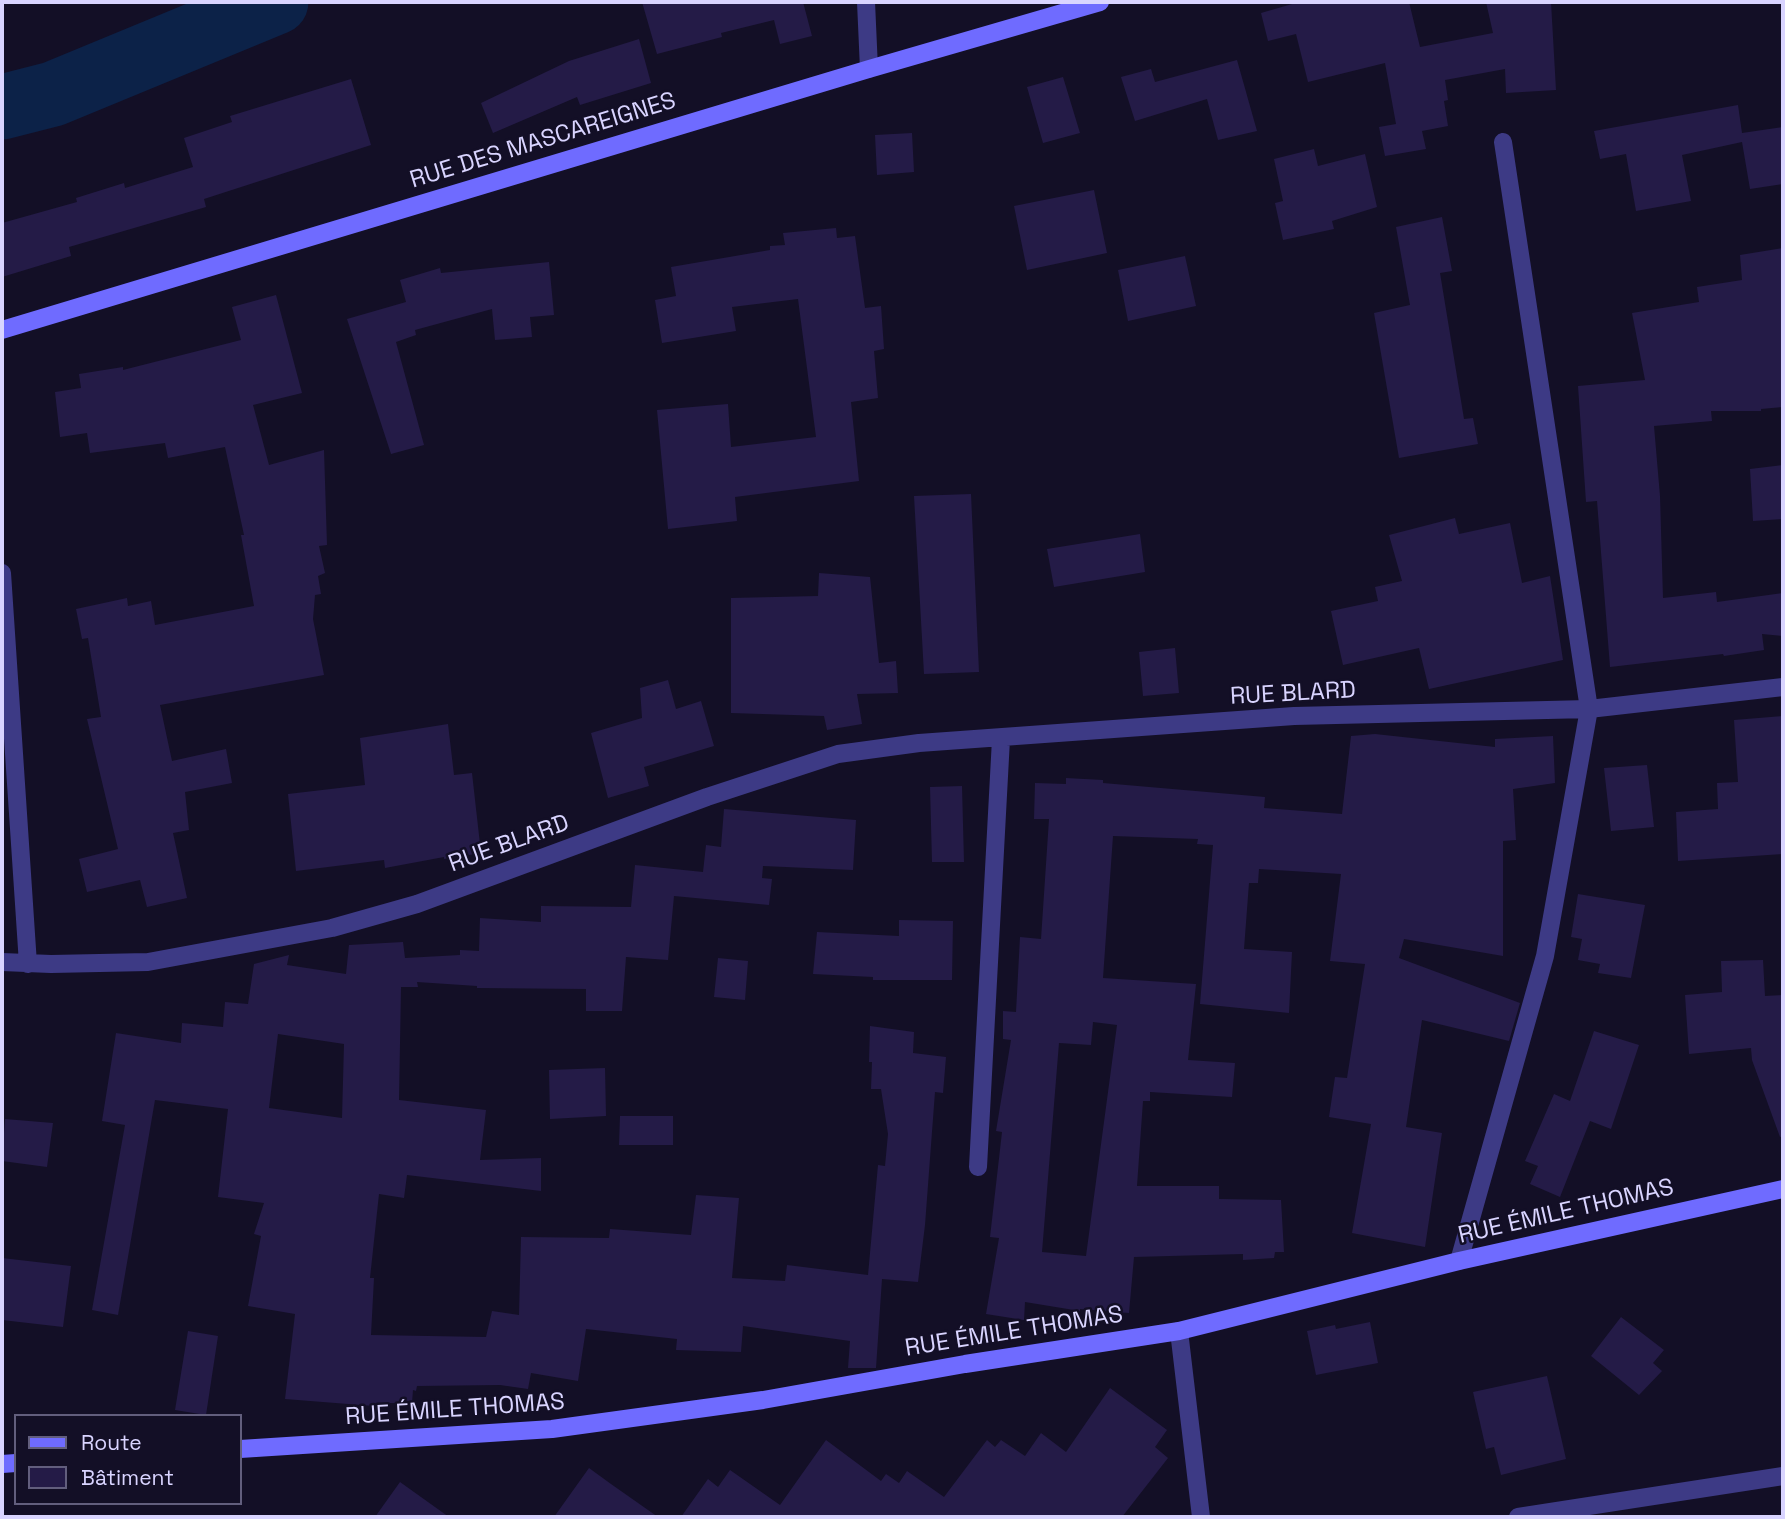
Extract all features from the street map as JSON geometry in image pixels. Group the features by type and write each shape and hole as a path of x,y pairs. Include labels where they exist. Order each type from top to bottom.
{"street":[{"path":"866,2 869,69"},
{"name":"RUE DES MASCAREIGNES","path":"2,330 1100,2"},
{"path":"1459,1261 1545,956 1589,709 1503,142"},
{"path":"2,573 28,964"},
{"name":"RUE BLARD","path":"2,962 148,962 332,928 418,904 706,797 838,754 919,743 1294,716 1589,709 1783,687"},
{"path":"978,1167 1001,739"},
{"name":"RUE ÉMILE THOMAS","path":"242,1449 552,1429 764,1400 965,1364 1179,1331 1459,1261 1783,1189"},
{"path":"1179,1331 1201,1517"},
{"path":"1518,1517 1783,1476"}],"building":[{"path":"642,2 803,2 812,36 780,44 774,20 721,33 722,37 657,54"},
{"path":"1299,2 1409,2 1420,47 1493,33 1486,2 1551,2 1556,90 1506,93 1505,69 1445,80 1448,100 1444,101 1448,126 1422,131 1426,149 1385,156 1379,127 1396,124 1385,63 1308,82 1296,34 1268,41 1261,13"},
{"path":"639,39 651,83 580,105 577,97 493,133 481,103 569,61"},
{"path":"1237,60 1257,131 1218,140 1207,99 1135,121 1121,77 1151,69 1155,82"},
{"path":"1063,77 1080,133 1043,143 1027,87"},
{"path":"351,79 371,145 204,199 206,207 69,247 71,256 2,277 2,223 77,202 76,198 124,183 125,188 193,167 184,138 232,122 230,116"},
{"path":"1738,105 1742,133 1783,127 1783,184 1750,189 1742,142 1682,155 1691,201 1636,211 1626,154 1600,159 1594,131"},
{"path":"912,133 914,172 877,175 875,135"},
{"path":"1314,149 1318,166 1365,154 1377,207 1332,221 1334,229 1283,240 1275,203 1283,201 1274,159"},
{"path":"1094,190 1107,253 1027,270 1014,206"},
{"path":"1442,217 1452,271 1440,273 1464,419 1473,418 1478,444 1399,458 1374,313 1410,305 1396,227"},
{"path":"836,228 837,238 855,236 865,308 881,306 884,349 874,351 878,398 851,402 859,481 735,497 737,521 668,529 657,410 728,404 731,447 816,437 798,299 732,307 736,331 662,343 655,300 676,296 671,267 770,250 770,246 785,245 783,233"},
{"path":"1783,248 1783,407 1761,411 1711,411 1712,421 1654,426 1660,496 1663,598 1716,592 1717,602 1783,593 1783,636 1762,634 1764,650 1610,667 1597,501 1586,502 1578,386 1645,380 1632,313 1699,302 1697,287 1742,280 1740,255"},
{"path":"1185,256 1196,306 1128,321 1118,270"},
{"path":"549,262 554,315 530,317 532,337 495,340 492,309 415,330 416,335 396,342 424,445 391,454 347,319 406,302 400,280 440,268 441,273"},
{"path":"276,295 302,393 253,405 269,465 324,450 327,545 319,546 325,573 318,576 321,594 315,595 313,619 324,675 160,705 172,761 226,749 232,783 185,792 189,830 173,833 187,898 147,907 140,880 87,892 79,859 118,849 87,719 101,717 88,638 82,639 76,609 127,598 128,606 151,601 155,625 254,606 241,535 244,535 225,447 168,458 165,443 90,453 87,433 60,437 55,392 81,388 79,374 123,367 123,370 241,340 232,307"},
{"path":"1783,465 1783,519 1753,521 1750,469"},
{"path":"971,494 979,672 924,674 914,496"},
{"path":"1455,518 1459,534 1510,523 1522,583 1550,576 1563,660 1429,689 1419,648 1343,665 1331,611 1378,601 1375,587 1402,581 1389,535"},
{"path":"1140,534 1145,572 1054,587 1047,549"},
{"path":"819,573 870,577 879,663 896,661 898,693 857,694 862,724 827,730 824,716 731,713 731,598 818,596"},
{"path":"1175,648 1179,693 1143,696 1139,652"},
{"path":"668,680 676,709 701,701 714,746 644,767 649,786 608,798 591,733 642,718 640,688"},
{"path":"1783,716 1783,854 1678,861 1676,812 1718,809 1717,783 1738,782 1734,720"},
{"path":"448,724 454,775 472,773 481,853 385,868 384,860 296,871 288,794 365,785 360,738"},
{"path":"1375,734 1495,747 1495,739 1553,736 1555,783 1513,789 1516,840 1503,841 1503,956 1404,939 1399,958 1520,1003 1509,1041 1422,1020 1406,1127 1442,1133 1425,1247 1352,1233 1371,1124 1329,1117 1335,1077 1347,1078 1365,964 1330,961 1341,874 1259,869 1258,883 1249,883 1244,949 1292,952 1289,1013 1200,1004 1213,845 1197,844 1198,839 1113,836 1103,978 1196,984 1188,1060 1235,1063 1232,1097 1150,1092 1150,1101 1143,1101 1137,1186 1219,1186 1219,1199 1281,1200 1284,1252 1275,1252 1274,1258 1243,1260 1243,1254 1134,1257 1129,1313 1080,1311 1025,1302 1024,1320 986,1314 999,1238 990,1237 1002,1132 996,1131 1011,1040 1003,1039 1003,1011 1016,1012 1020,937 1041,939 1049,819 1034,819 1035,783 1066,784 1066,778 1103,780 1103,783 1265,797 1264,808 1342,814 1351,736","holes":["1093,1022 1117,1025 1086,1256 1042,1252 1059,1043 1091,1045"]},
{"path":"1647,765 1654,827 1611,831 1604,768"},
{"path":"962,786 964,862 932,862 930,787"},
{"path":"724,809 856,820 853,870 763,866 762,878 772,879 769,905 674,896 668,960 626,957 622,1011 586,1011 586,989 477,988 417,982 418,987 401,987 399,1100 486,1110 480,1160 541,1158 541,1191 407,1175 404,1198 379,1194 370,1278 374,1278 371,1335 486,1337 492,1311 519,1315 521,1237 609,1238 610,1229 691,1235 696,1195 739,1198 732,1278 785,1281 787,1265 868,1275 878,1165 885,1166 888,1134 881,1089 871,1089 870,1026 914,1032 913,1053 946,1057 943,1093 935,1092 918,1282 882,1279 876,1368 848,1368 850,1341 743,1326 741,1352 676,1350 677,1339 586,1329 578,1381 531,1373 528,1389 500,1385 417,1386 416,1391 413,1390 412,1403 386,1403 386,1407 285,1399 295,1314 248,1306 261,1236 254,1234 264,1203 218,1197 228,1109 155,1100 118,1315 92,1310 125,1125 102,1121 116,1033 181,1043 182,1023 223,1027 225,1002 248,1004 254,964 289,955 287,965 346,974 349,945 403,942 405,958 460,955 460,950 479,951 480,918 541,922 541,906 631,907 635,865 703,872 706,845 721,847","holes":["278,1034 344,1044 342,1118 269,1108"]},
{"path":"1578,894 1645,905 1631,978 1598,973 1600,964 1578,960 1582,939 1571,937"},
{"path":"899,920 953,921 952,980 873,980 873,977 813,974 817,932 899,936"},
{"path":"718,958 748,961 745,1000 714,997"},
{"path":"1763,960 1765,996 1783,995 1783,1136 1780,1137 1752,1060 1751,1048 1689,1054 1685,995 1722,992 1721,961"},
{"path":"1594,1031 1639,1045 1611,1129 1590,1121 1560,1197 1530,1184 1538,1166 1525,1161 1554,1094 1570,1101"},
{"path":"605,1068 606,1116 550,1119 549,1070"},
{"path":"620,1116 673,1116 673,1145 619,1145"},
{"path":"5,1119 53,1123 47,1167 2,1161"},
{"path":"2,1258 71,1266 63,1327 2,1320"},
{"path":"1621,1317 1664,1350 1653,1363 1662,1371 1639,1395 1591,1356"},
{"path":"1370,1322 1378,1363 1316,1375 1307,1331 1335,1325 1336,1329"},
{"path":"188,1331 218,1336 206,1414 175,1410"},
{"path":"1547,1376 1566,1459 1501,1475 1494,1447 1486,1449 1473,1392"},
{"path":"1110,1388 1167,1430 1155,1447 1168,1458 1122,1517 681,1517 708,1479 718,1487 730,1470 780,1505 826,1440 881,1481 886,1474 899,1483 907,1471 944,1497 987,1440 995,1447 1001,1440 1025,1456 1041,1433 1066,1452"},
{"path":"589,1468 611,1484 658,1517 554,1517"},
{"path":"400,1482 449,1517 375,1517"}],"waterway":[{"path":"2,107 53,94 276,2"}]}
